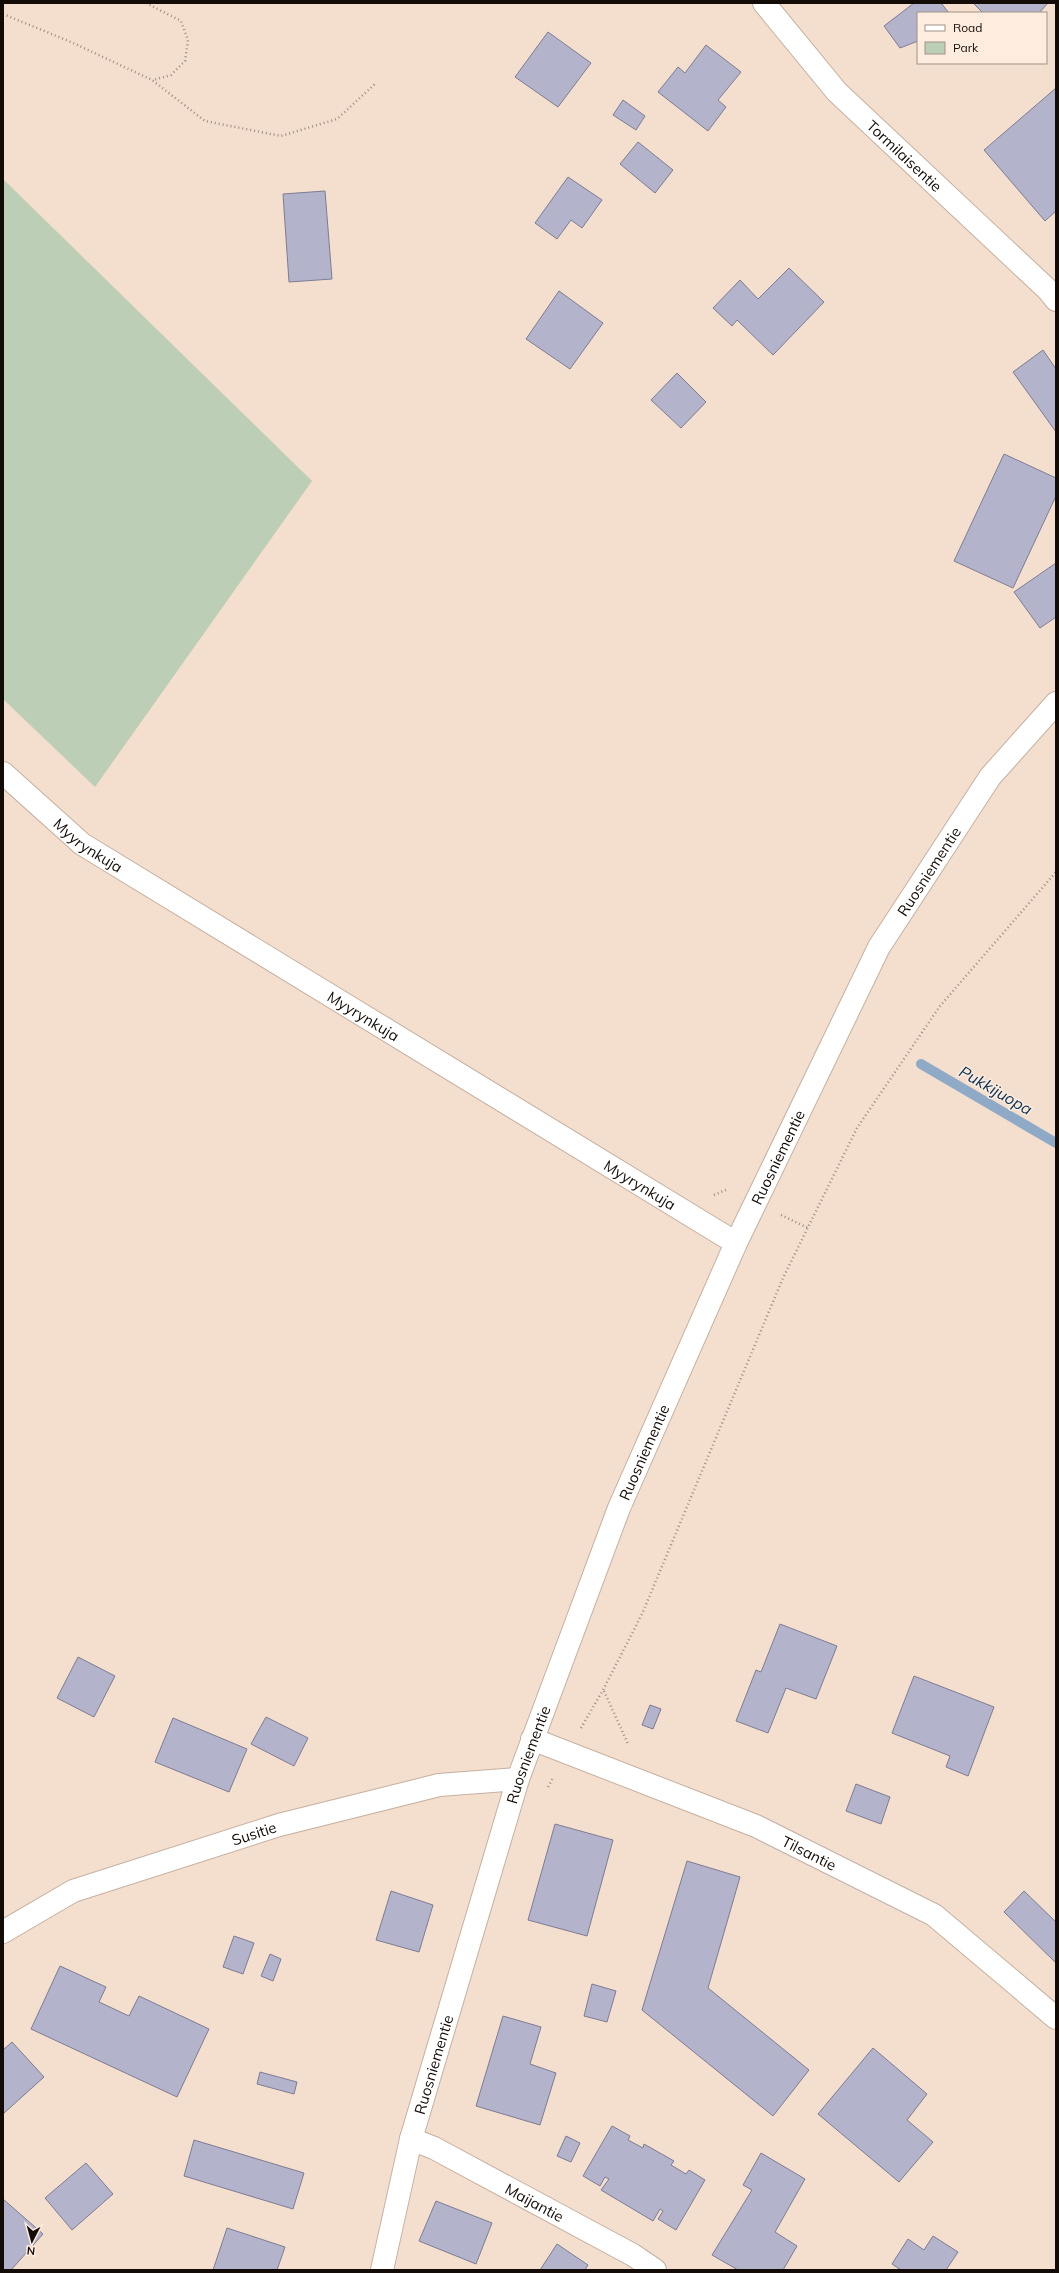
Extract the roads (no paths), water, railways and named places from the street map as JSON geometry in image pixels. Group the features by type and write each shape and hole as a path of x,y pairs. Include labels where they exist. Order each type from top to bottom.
{"street":[{"name":"Tormilaisentie","path":"764,3 837,92 1048,290 1056,300"},
{"name":"Ruosniementie","path":"382,2270 411,2138 518,1779 619,1508 736,1242 879,947 990,777 1056,703"},
{"name":"Myyrynkuja","path":"3,773 82,844 736,1242"},
{"name":"Tilsantie","path":"532,1740 756,1826 934,1915 1056,2018"},
{"name":"Susitie","path":"3,1932 73,1891 279,1825 439,1785 518,1779"},
{"name":"Maijantie","path":"411,2138 434,2148 633,2255 655,2270"}],"waterway":[{"name":"Pukkijuopa","path":"921,1064 1056,1143"}]}
